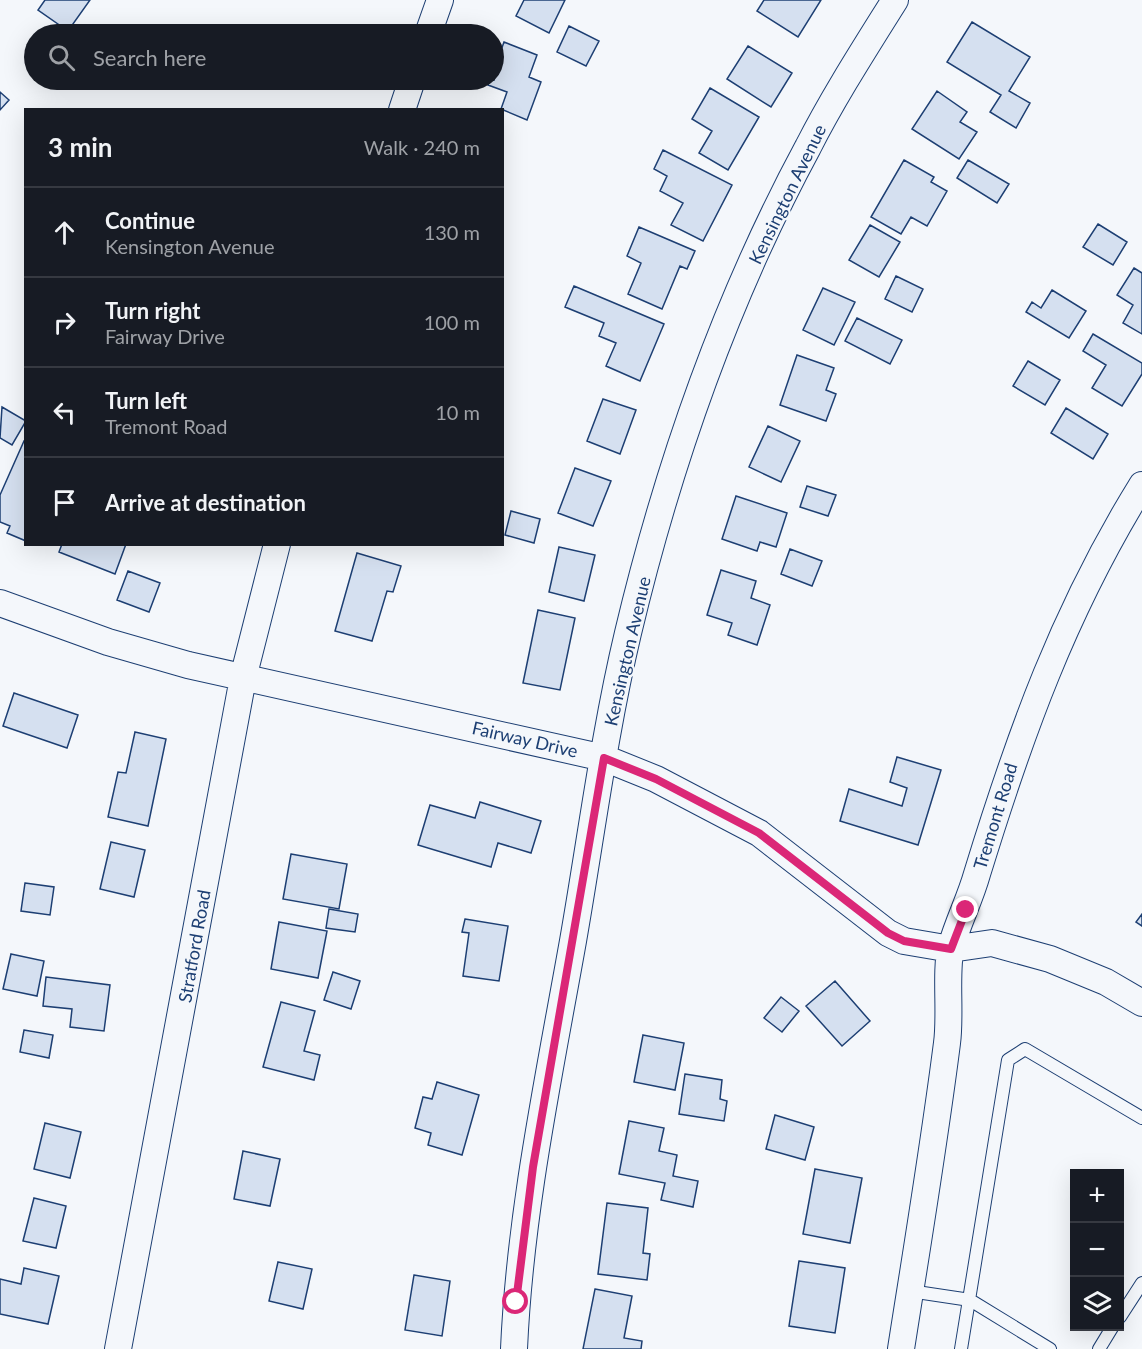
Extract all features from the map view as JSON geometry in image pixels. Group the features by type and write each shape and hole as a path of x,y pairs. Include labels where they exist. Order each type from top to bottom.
{"street":[{"path":"432,24 440,0"},
{"name":"Kensington Avenue","path":"514,1349 516,1302 533,1167 604,758 628,634 667,489 706,375 732,310 807,147 895,0"},
{"path":"403,108 409,90"},
{"name":"Tremont Road","path":"901,1349 949,1028 951,949 966,910 1013,759 1066,624 1096,563 1142,485"},
{"name":"Stratford Road","path":"118,1349 243,678 276,546"},
{"name":"Fairway Drive","path":"0,603 108,642 243,678 604,758 656,779 759,833 888,933 904,941 951,949 992,943 1050,959 1106,982 1142,1003"}],"lane":[{"path":"961,1349 1008,1060 1025,1049 1142,1118"},
{"path":"1124,1310 1142,1283"},
{"path":"910,1291 970,1300 1050,1349"},
{"path":"1099,1349 1110,1331"}],"building":[{"path":"45,0 90,0 73,24 58,24 38,10"},
{"path":"524,0 565,0 549,33 516,16"},
{"path":"764,0 821,0 798,37 757,11"},
{"path":"972,22 1030,57 1009,91 1030,103 1016,128 990,112 1001,95 947,62"},
{"path":"569,26 599,41 586,66 557,52"},
{"path":"504,42 537,55 529,77 541,82 527,120 501,108 507,92 502,90 504,90"},
{"path":"748,46 792,73 771,107 727,79"},
{"path":"710,88 759,117 728,170 699,153 712,131 692,119"},
{"path":"937,91 967,112 960,122 977,132 959,159 912,129"},
{"path":"0,92 9,100 0,110"},
{"path":"663,150 732,185 703,241 671,225 683,203 660,191 667,176 654,169"},
{"path":"904,160 934,177 931,182 947,191 927,226 911,217 901,234 871,217"},
{"path":"968,160 1009,184 997,203 957,178"},
{"path":"1098,224 1127,242 1113,265 1083,247"},
{"path":"870,225 900,242 879,277 849,260"},
{"path":"639,227 695,251 687,269 680,266 662,309 628,294 641,263 627,256"},
{"path":"1134,268 1142,273 1142,334 1123,323 1133,305 1117,295"},
{"path":"896,276 923,289 912,312 885,299"},
{"path":"574,286 664,324 640,381 606,366 616,343 599,336 604,323 565,307"},
{"path":"823,288 855,302 834,345 803,330"},
{"path":"1052,290 1086,311 1069,338 1026,312 1032,302 1041,308"},
{"path":"857,318 902,340 890,364 845,341"},
{"path":"1093,334 1142,363 1142,374 1122,406 1092,388 1106,365 1083,351"},
{"path":"797,355 834,368 826,390 836,394 826,421 780,405"},
{"path":"1028,361 1060,380 1045,405 1013,386"},
{"path":"603,399 636,410 620,454 587,441"},
{"path":"2,407 24,420 24,424 12,445 0,438"},
{"path":"1066,408 1108,434 1093,459 1051,433"},
{"path":"768,426 800,441 781,482 749,467"},
{"path":"24,441 24,540 7,533 10,526 0,522 0,495"},
{"path":"575,468 611,481 593,526 558,513"},
{"path":"807,486 836,495 828,516 800,507"},
{"path":"736,496 787,513 776,547 760,542 757,551 722,539"},
{"path":"511,511 540,519 534,543 505,535"},
{"path":"61,546 125,546 115,574 59,552"},
{"path":"559,547 595,555 584,601 549,592"},
{"path":"790,549 822,561 812,586 781,574"},
{"path":"357,553 401,566 393,592 387,591 372,641 335,631"},
{"path":"721,570 756,581 751,598 770,605 757,645 728,635 732,623 707,615"},
{"path":"128,571 160,583 149,612 117,600"},
{"path":"538,610 575,618 560,690 523,683"},
{"path":"14,693 78,715 67,748 3,726"},
{"path":"135,732 166,739 148,826 108,817 118,772 126,773"},
{"path":"897,757 941,770 918,845 840,821 849,789 902,806 907,788 890,782"},
{"path":"480,802 541,821 531,853 498,843 491,867 418,845 430,805 475,818"},
{"path":"111,842 145,850 134,897 100,889"},
{"path":"291,854 347,864 339,909 283,899"},
{"path":"25,883 54,887 50,915 21,911"},
{"path":"329,909 358,914 355,932 326,928"},
{"path":"1142,914 1142,926 1136,922"},
{"path":"465,919 508,926 499,981 463,976 469,933 462,932"},
{"path":"279,922 327,931 318,978 271,969"},
{"path":"11,954 44,961 37,996 3,989"},
{"path":"333,972 360,981 351,1009 324,1000"},
{"path":"46,977 110,985 104,1031 70,1027 72,1009 43,1006"},
{"path":"835,981 870,1021 842,1046 806,1006"},
{"path":"781,997 799,1011 782,1032 764,1018"},
{"path":"281,1002 315,1011 304,1051 320,1055 314,1080 263,1067"},
{"path":"24,1030 53,1035 49,1058 20,1052"},
{"path":"643,1035 684,1043 675,1090 634,1082"},
{"path":"685,1074 722,1080 720,1099 727,1101 724,1121 679,1114"},
{"path":"437,1082 479,1095 462,1155 428,1145 431,1133 415,1128 423,1097 432,1099"},
{"path":"775,1115 814,1127 805,1160 766,1149"},
{"path":"629,1121 664,1128 659,1151 677,1155 673,1176 698,1181 693,1207 661,1200 665,1183 619,1174"},
{"path":"45,1123 81,1132 70,1178 34,1169"},
{"path":"243,1151 280,1159 270,1206 234,1199"},
{"path":"815,1169 862,1178 850,1243 803,1234"},
{"path":"34,1198 66,1206 56,1248 23,1241"},
{"path":"607,1203 648,1208 643,1253 650,1254 647,1280 598,1274"},
{"path":"799,1261 845,1268 835,1333 789,1326"},
{"path":"278,1262 312,1269 303,1309 269,1301"},
{"path":"24,1268 59,1276 48,1324 0,1314 0,1279 21,1284"},
{"path":"414,1275 450,1281 442,1336 405,1330"},
{"path":"595,1289 632,1296 624,1338 642,1341 641,1349 583,1349"}],"route":[{"path":"516,1302 533,1167 604,758 656,779 718,809 759,833 806,867 888,933 904,941 951,949 966,910"}]}
